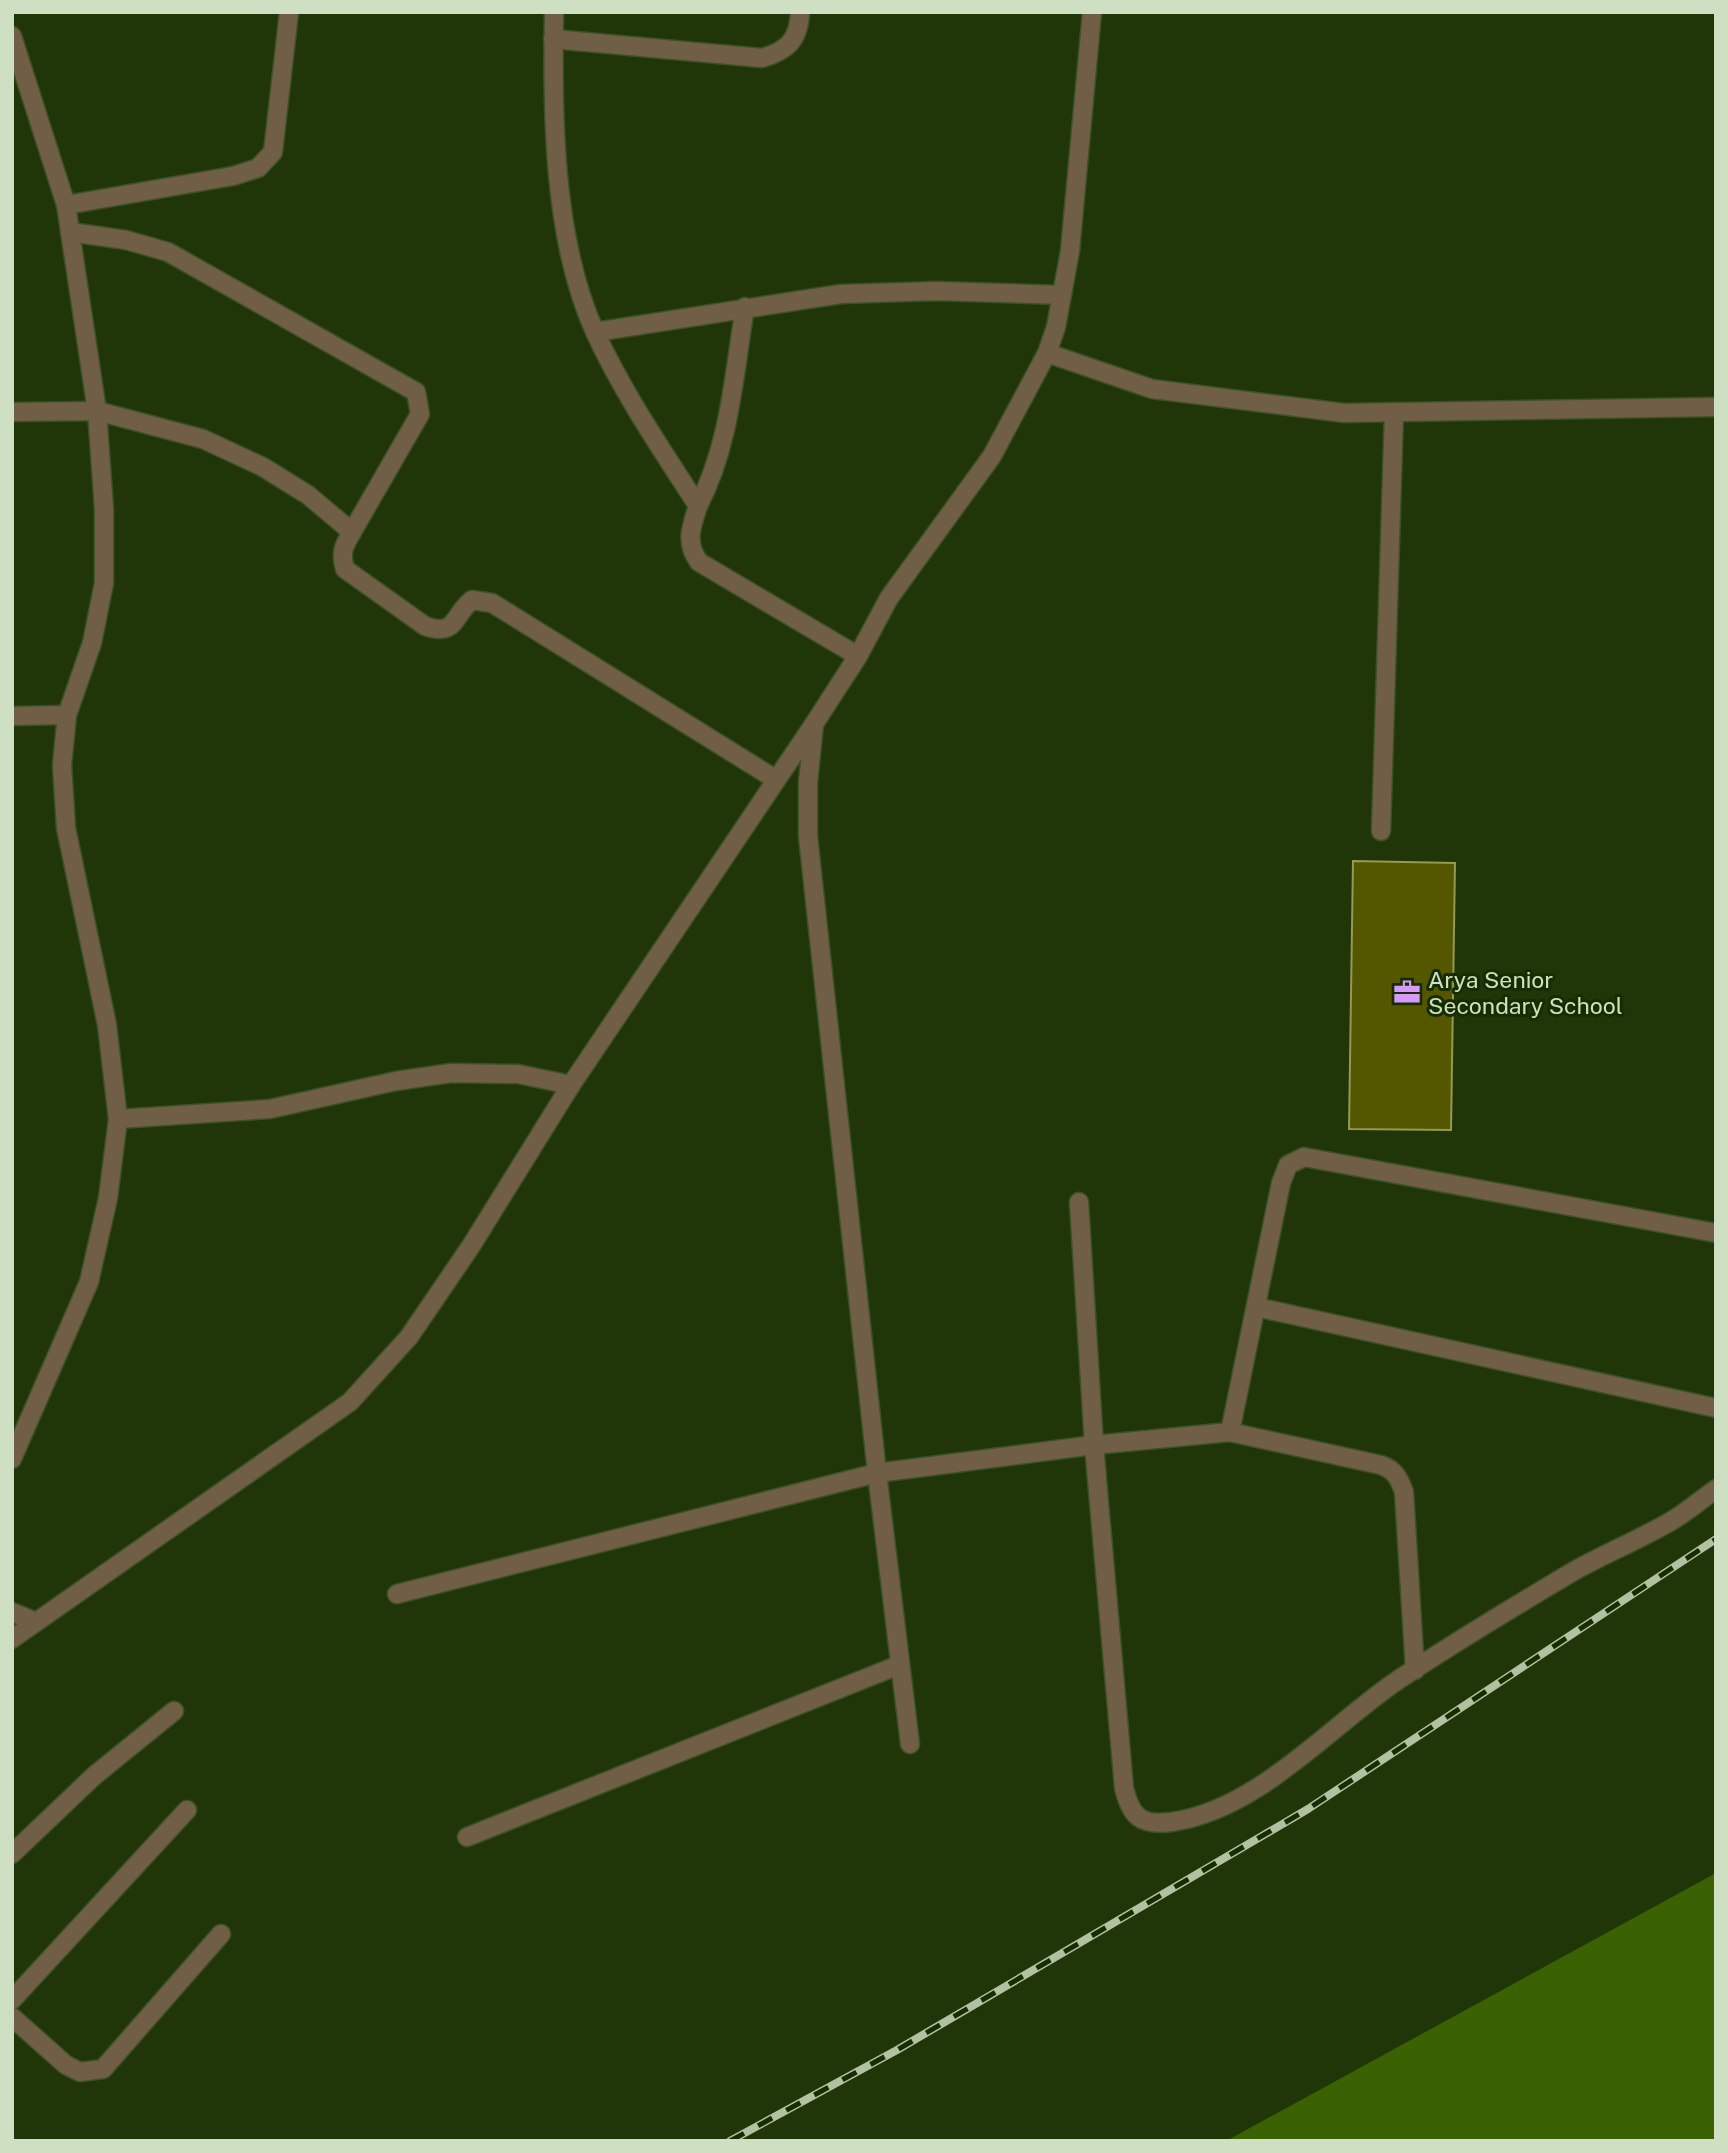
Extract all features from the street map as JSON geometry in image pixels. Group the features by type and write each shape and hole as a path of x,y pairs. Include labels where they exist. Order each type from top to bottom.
{"street":[{"path":"66,205 233,176 258,168 273,152 289,12"},
{"path":"554,12 555,130 564,215 579,290 595,332 644,421 698,506"},
{"path":"553,39 762,58 783,52 795,38 800,12"},
{"path":"12,1639 350,1402 416,1326 471,1247 571,1085 858,656 888,598 992,456 1047,353 1070,251 1092,12"},
{"path":"12,36 66,205 97,411 104,509 104,583 92,643 68,715 62,765 66,828 107,1025 118,1119 108,1198 89,1282 12,1459"},
{"path":"70,232 126,240 168,252 416,392 420,414 344,546 342,557 345,569 425,626 439,631 449,629 472,600 492,603 775,779"},
{"path":"595,332 841,294 937,291 1062,295"},
{"path":"745,307 722,445 713,477 698,506 690,541 692,552 699,562 858,656"},
{"path":"1047,353 1152,389 1344,413 1716,407"},
{"path":"12,412 97,411 203,439 263,467 309,495 352,532"},
{"path":"1381,831 1394,412"},
{"path":"12,716 68,715"},
{"path":"814,724 808,782 808,836 877,1473 910,1744"},
{"path":"118,1119 270,1109 396,1081 451,1073 518,1074 571,1085"},
{"path":"1230,1432 1280,1183 1288,1165 1304,1157 1716,1233"},
{"path":"1079,1202 1094,1445 1124,1787 1129,1808 1140,1819 1153,1823 1174,1822 1205,1813 1272,1779 1415,1670 1575,1571 1674,1520 1716,1489"},
{"path":"1256,1307 1716,1408"},
{"path":"397,1594 877,1473 1094,1445 1230,1432 1391,1468 1404,1492 1415,1670"},
{"path":"12,1612 36,1622"},
{"path":"467,1837 899,1665"},
{"path":"12,1854 94,1776 174,1711"},
{"path":"12,2000 187,1810"},
{"path":"12,2017 66,2065 80,2072 103,2069 221,1934"}],"green space":[{"path":"1716,1873 1716,2141 1226,2141"}],"building":[{"path":"1353,861 1455,863 1451,1130 1349,1129"}],"railway":[{"path":"730,2141 897,2050 1308,1809 1716,1539"}],"place":[{"name":"Arya Senior Secondary School","path":"1407,992"}]}
